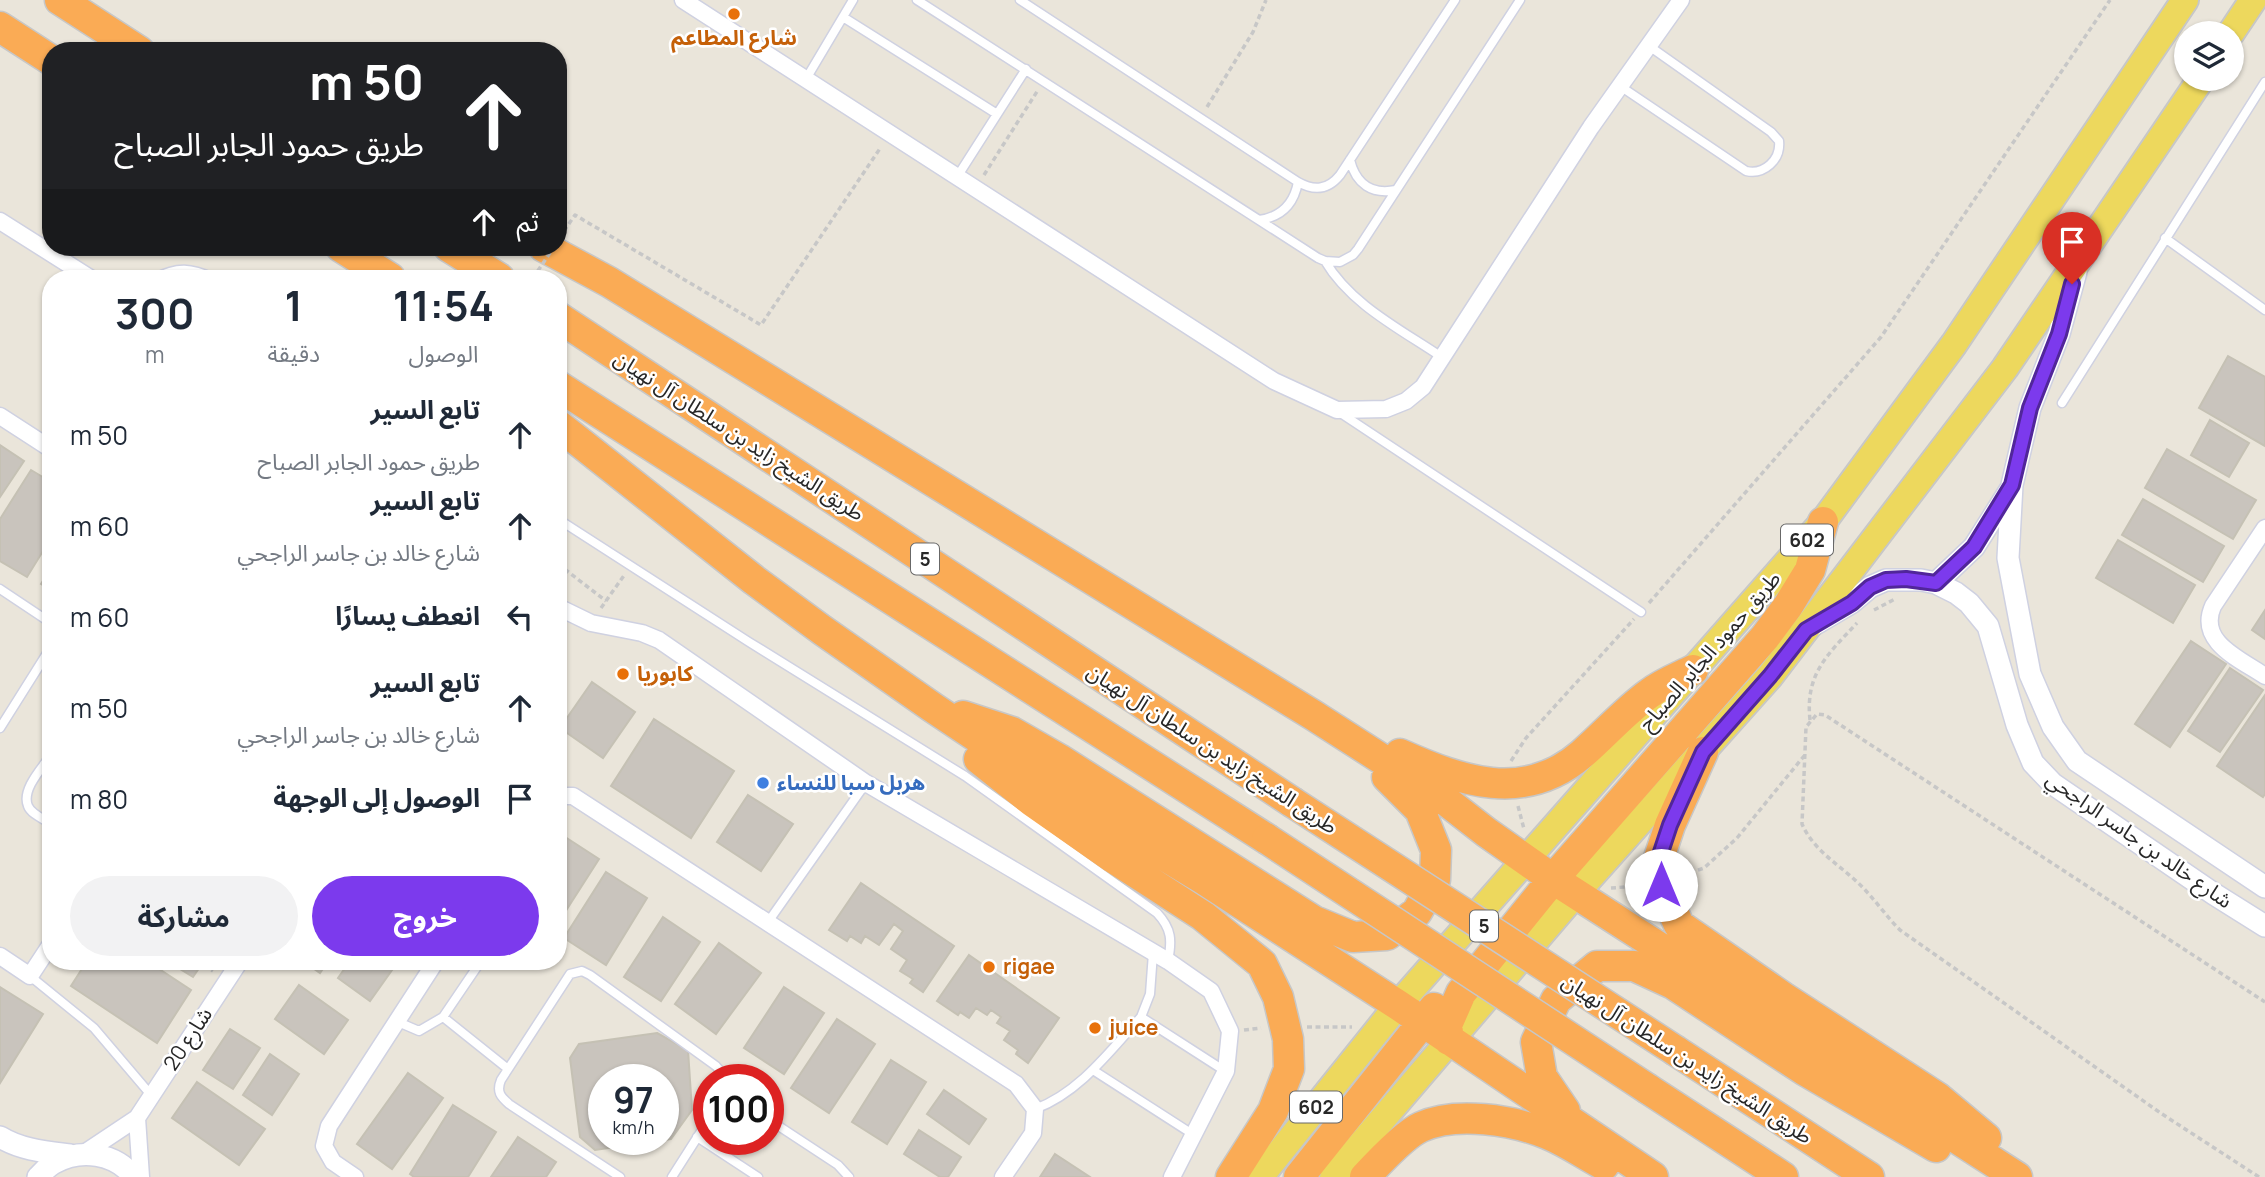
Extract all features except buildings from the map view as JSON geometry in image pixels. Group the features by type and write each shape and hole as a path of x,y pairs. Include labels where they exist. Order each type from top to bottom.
{"highway":[{"path":"61,0 128,42"},
{"path":"0,27 42,54"},
{"path":"336,256 354,270"},
{"path":"355,256 377,270"},
{"path":"464,256 486,270"},
{"path":"561,256 609,282 1526,847 1564,886 2017,1177"},
{"name":"طريق الشيخ زايد بن سلطان آل نهيان","path":"567,323 1292,802 1869,1177"},
{"name":"5","path":"567,392 1267,839 1783,1177"},
{"path":"567,432 754,580 932,707 1062,794 1203,878 1398,1005 1653,1177"},
{"path":"1450,1040 1447,1025 1461,993 1564,886 1788,606 1810,570 1823,522"},
{"path":"1313,715 1444,773 1481,783 1512,785 1555,773 1580,756 1651,692 1693,670"},
{"path":"932,707 979,720 1024,738 1314,921 1353,937 1387,935 1417,912 1435,880 1436,849 1420,810 1347,738"},
{"path":"932,707 978,758 1024,795 1113,858 1203,916 1262,964 1280,1007 1288,1039 1289,1069 1273,1111 1231,1177"},
{"path":"1703,752 1670,825 1659,858 1661,885 1679,925 1783,997 1937,1097 2001,1151 2027,1177"},
{"path":"1299,1177 1519,897 1524,883 1526,847"},
{"path":"1576,1126 1542,1077 1536,1042 1556,1000 1597,966 1634,966 1674,984 1804,1070 1913,1134 2000,1177"},
{"path":"1365,1177 1381,1159 1420,1127 1455,1119 1499,1120 1547,1134 1625,1177"}],"main road":[{"name":"طريق حمود الجابر الصباح","path":"1260,1177 1526,847 1693,670 1823,522 1954,344 2185,0"},
{"path":"2239,21 2253,0"},
{"name":"602","path":"1564,886 1703,752 1770,676 2005,368 2193,91"},
{"name":"602","path":"1332,1177 1450,1040"}],"street":[{"path":"683,0 1274,381 1337,410 1386,409 1406,401 1423,387 1591,127 1681,0"},
{"path":"0,221 42,248"},
{"path":"55,256 77,270"},
{"name":"شارع خالد بن جاسر الراجحي","path":"2079,259 2059,334 2030,408 2012,485 2008,558 2030,674 2053,727 2077,761 2265,887"},
{"path":"0,416 42,443"},
{"path":"1936,583 1974,547 2012,485"},
{"path":"2265,528 2209,615 2210,631 2218,645 2265,676"},
{"name":"شارع خالد بن جاسر الراجحي","path":"1806,630 1852,603 1870,587 1886,580 1906,579 1936,583 1969,603 1988,626 2017,725 2033,764 2053,785 2265,926"},
{"path":"567,611 591,623 642,632 659,640 866,783 1160,957 1210,991 1230,1031 1226,1071 1172,1177"},
{"path":"567,796 573,796 1016,1084 1035,1109 1033,1133 1003,1177"},
{"path":"2178,869 2171,854 2174,847 2180,842 2189,841 2204,846"},
{"path":"0,956 30,976 42,958"},
{"name":"شارع 20","path":"78,1155 137,1118 234,970"},
{"path":"355,1177 333,1162 324,1146 329,1126 430,970"},
{"path":"137,1118 141,1177"},
{"path":"0,1137 9,1143 33,1150 101,1156 118,1163 134,1177"},
{"path":"37,1177 53,1163 78,1155"}],"lane":[{"path":"806,79 853,0"},
{"path":"917,0 1325,261 1339,282 1356,299 1443,358"},
{"path":"1020,0 1307,187 1326,187 1334,183 1455,0"},
{"path":"1325,261 1340,262 1353,255 1520,0"},
{"path":"843,17 997,114"},
{"path":"1620,86 1746,171 1761,172 1779,154 1779,141 1772,132 1649,46"},
{"path":"957,177 1026,69"},
{"path":"2062,403 2265,82"},
{"path":"1350,160 1353,172 1361,183 1371,190 1396,190"},
{"path":"1259,220 1275,216 1289,205 1298,182"},
{"path":"2165,238 2265,310"},
{"path":"171,270 197,270"},
{"path":"1337,410 1641,612"},
{"path":"567,525 965,776 1157,913 1167,924 1172,941 1160,957 1141,1017 1093,1070 1051,1103 1035,1109"},
{"path":"0,589 42,617"},
{"path":"0,728 42,661"},
{"path":"42,768 32,783 27,798 28,806 42,818"},
{"path":"768,922 866,783"},
{"path":"398,1022 419,1031 443,1017 475,970"},
{"path":"620,1177 500,1096 499,1085 508,1069 567,978 577,971 582,971 713,1064"},
{"path":"30,976 94,1028 152,1095"},
{"path":"443,1017 508,1069"},
{"path":"1141,1017 1226,1071"},
{"path":"1093,1070 1194,1135"},
{"path":"784,1130 838,1165 849,1177"},
{"path":"672,1177 693,1143"},
{"path":"724,1155 758,1177"}],"path":[{"path":"1200,118 1253,32 1266,0"},
{"path":"1526,847 1512,785 1511,758 1881,337 2110,0"},
{"path":"976,189 1043,81"},
{"path":"567,227 575,215 761,325 890,134"},
{"path":"591,623 630,567"},
{"path":"567,571 606,601"},
{"path":"1872,611 1901,597"},
{"path":"1810,720 1810,684 1819,667 1864,615"},
{"path":"2259,1177 2162,1114 1900,930 1877,907 1867,892 1808,837 1802,824 1805,727 1817,714 1825,715 2265,1002"},
{"path":"1609,888 1661,885 1704,868 1737,838 1804,756"}],"place":[{"name":"شارع المطاعم","path":"734,14"},
{"name":"كابوريا","path":"623,674"},
{"name":"هربل سبا للنساء","path":"763,783"},
{"name":"rigae","path":"989,967"},
{"name":"juice","path":"1095,1028"}],"route":[{"path":"1661,885 1659,858 1670,825 1703,752 1770,676 1806,630 1852,603 1870,587 1886,580 1906,579 1936,583 1974,547 2012,485 2030,408 2059,334 2072,284"}]}
